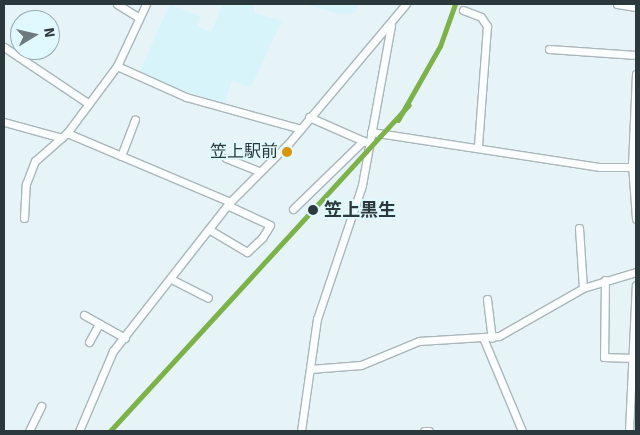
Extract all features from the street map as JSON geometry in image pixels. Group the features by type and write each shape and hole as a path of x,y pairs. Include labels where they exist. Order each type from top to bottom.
{"street":[{"path":"118,4 139,18"},
{"path":"24,218 32,166 46,148 64,136 117,66 146,4"},
{"path":"79,431 101,372 124,338 173,280 229,203 301,129 309,117 391,26 406,4"},
{"path":"617,4 636,7"},
{"path":"463,10 481,17 487,26 478,147"},
{"path":"301,431 317,319 347,238 366,142 371,132 391,26"},
{"path":"4,47 88,104"},
{"path":"549,49 636,55"},
{"path":"117,66 186,97 301,129"},
{"path":"636,74 632,168 636,219"},
{"path":"309,117 366,142"},
{"path":"121,156 135,120"},
{"path":"4,122 64,136 121,156 229,203 270,225 262,238 247,252 210,230"},
{"path":"371,132 600,167 632,168"},
{"path":"293,208 366,142"},
{"path":"226,158 260,171"},
{"path":"579,228 584,288"},
{"path":"310,369 361,365 418,341 488,339 508,333 584,288 636,272"},
{"path":"173,280 208,298"},
{"path":"605,280 604,357 632,358"},
{"path":"629,431 636,284"},
{"path":"487,299 488,339 522,431"},
{"path":"84,315 124,338"},
{"path":"89,342 99,324"},
{"path":"28,431 41,406"},
{"path":"424,431 429,431"}],"shaded area":[{"path":"170,4 201,17 197,26 211,32 223,4 253,4 255,13 282,21 251,87 232,81 224,104 138,75"},
{"path":"302,4 358,4 356,13 340,14"}],"transit line":[{"path":"398,120 440,46 455,4"},
{"path":"110,431 409,105"}],"place":[{"name":"笠上駅前","path":"287,152"},
{"name":"笠上黒生","path":"313,210"}]}
